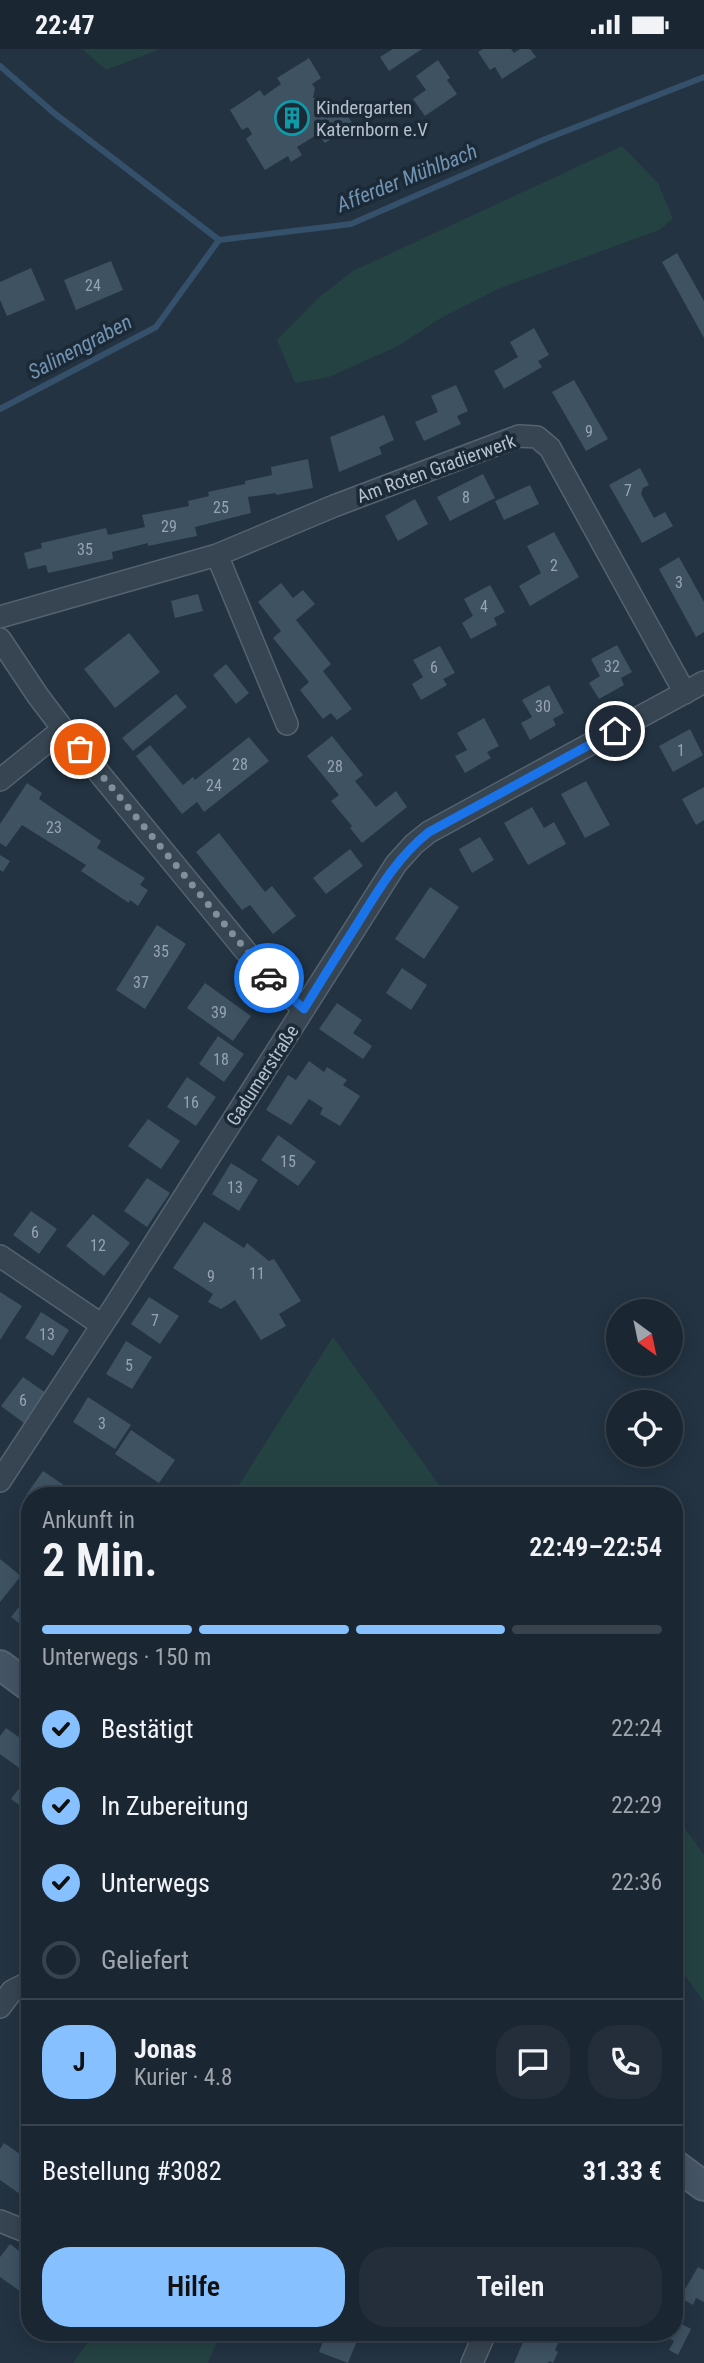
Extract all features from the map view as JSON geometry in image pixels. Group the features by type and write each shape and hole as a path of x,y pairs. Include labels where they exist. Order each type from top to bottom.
{"main road":[{"path":"0,1665 21,1680"},
{"path":"683,2171 704,2186"}],"street":[{"name":"Am Roten Gradierwerk","path":"0,617 217,555 334,506 519,436 537,437 550,448 699,686"},
{"path":"217,555 287,724"},
{"path":"0,639 63,729 262,971 304,1009"},
{"name":"Gadumerstraße","path":"0,1481 396,864 429,832 699,686"},
{"path":"0,780 63,729"},
{"path":"0,1256 102,1325"},
{"path":"0,2007 12,1991 21,1986"},
{"path":"0,2221 21,2229"},
{"path":"472,2363 482,2341"}],"green space":[{"path":"82,49 160,49 106,70"},
{"path":"622,146 658,183 673,219 659,230 498,289 441,318 398,346 329,377 295,383 277,340 318,298 353,271"},
{"path":"333,1337 441,1487 238,1487"},
{"path":"683,1826 704,1855 704,2002 683,1973"},
{"path":"88,2341 218,2341 208,2363 73,2363"}],"building":[{"path":"393,49 422,49 389,71 380,57"},
{"path":"483,49 511,49 514,53 520,49 530,49 536,57 502,79 495,67 490,70 478,52"},
{"name":"Kindergarten Katernborn e.V","path":"309,58 321,78 312,84 315,88 313,98 320,98 318,106 345,112 353,124 325,143 318,134 297,147 302,155 291,162 288,156 265,170 246,139 252,134 248,127 242,130 230,110 260,90 264,96 281,84 277,78"},
{"path":"438,60 457,94 425,116 413,99 426,90 416,76"},
{"path":"677,253 704,301 704,338 662,262"},
{"path":"111,261 123,290 76,310 64,280"},
{"path":"31,268 45,300 7,316 0,300 0,282"},
{"path":"534,328 549,355 538,361 542,367 504,389 494,371 518,357 510,342"},
{"path":"574,380 608,439 586,451 552,392"},
{"path":"456,385 468,411 457,416 461,424 424,441 415,422 438,412 431,396"},
{"path":"384,415 394,440 379,447 382,454 339,472 330,437"},
{"path":"308,459 313,488 248,497 251,513 195,527 197,536 148,546 148,543 112,552 113,559 48,573 46,565 28,569 24,553 42,548 41,543 106,528 108,535 145,527 142,515 189,506 188,501 209,496 208,492 272,475 271,467"},
{"path":"640,468 649,485 643,488 641,494 654,518 665,512 673,526 642,543 609,485"},
{"path":"483,474 495,498 450,521 437,497"},
{"path":"530,485 539,504 504,520 495,501"},
{"path":"415,499 428,524 398,541 385,516"},
{"path":"554,532 579,577 530,606 519,586 541,573 527,546"},
{"path":"679,557 704,602 704,632 696,637 659,569"},
{"path":"281,583 293,598 303,590 315,604 296,620 331,664 323,671 352,709 337,720 331,713 323,719 300,690 309,682 273,638 281,631 258,602"},
{"path":"490,585 505,612 494,618 497,625 471,639 462,623 473,616 464,599"},
{"path":"198,594 203,611 175,618 171,601"},
{"path":"129,633 160,672 115,708 84,669"},
{"path":"617,645 632,672 621,678 624,685 599,699 589,683 600,676 591,659"},
{"path":"440,646 455,673 443,679 447,685 421,700 412,684 423,677 413,660"},
{"path":"226,664 249,693 236,704 213,675"},
{"path":"549,685 564,713 553,719 556,725 530,740 521,723 532,717 522,700"},
{"path":"176,694 187,707 133,751 122,738"},
{"path":"484,718 499,746 487,752 491,758 465,773 455,756 467,750 457,733"},
{"path":"690,729 703,755 673,772 659,746"},
{"path":"332,736 363,775 355,781 376,807 396,791 407,807 362,843 331,801 339,795 307,756"},
{"path":"249,737 269,761 204,812 197,802 182,814 136,756 150,745 183,785 193,777 195,780"},
{"path":"586,781 610,825 585,838 561,794"},
{"path":"27,783 42,793 39,799 101,841 97,848 145,878 140,885 148,890 138,906 130,900 129,903 81,871 86,865 22,825 6,847 0,843 0,824"},
{"path":"704,787 704,820 696,825 682,799"},
{"path":"532,807 544,828 554,822 566,844 528,865 504,823"},
{"path":"219,833 265,892 272,886 296,916 273,934 250,905 242,910 196,852"},
{"path":"480,837 494,860 472,873 459,849"},
{"path":"350,849 363,866 326,894 313,878"},
{"path":"0,855 10,861 3,872 0,870"},
{"path":"430,887 459,907 424,959 395,939"},
{"path":"157,925 186,944 145,1009 116,990"},
{"path":"402,968 427,985 411,1010 386,993"},
{"path":"205,983 251,1016 233,1041 187,1008"},
{"path":"337,1003 362,1020 353,1033 372,1046 363,1059 319,1029"},
{"path":"218,1036 244,1054 224,1082 199,1064"},
{"path":"309,1061 324,1072 327,1067 347,1080 343,1085 360,1096 340,1126 320,1114 323,1108 309,1099 291,1125 266,1110 288,1075 296,1080"},
{"path":"187,1077 216,1097 196,1126 167,1107"},
{"path":"148,1119 180,1141 161,1169 128,1146"},
{"path":"278,1135 316,1162 298,1186 261,1160"},
{"path":"231,1163 258,1180 239,1211 212,1194"},
{"path":"147,1178 170,1193 147,1227 124,1211"},
{"path":"31,1211 57,1229 39,1254 13,1235"},
{"path":"93,1214 130,1243 104,1276 66,1246"},
{"path":"204,1222 244,1248 247,1243 269,1261 274,1259 301,1301 279,1314 286,1326 261,1340 235,1300 221,1309 208,1302 213,1294 173,1268"},
{"path":"0,1292 22,1306 0,1340"},
{"path":"149,1297 179,1316 160,1344 131,1324"},
{"path":"41,1312 69,1330 53,1356 25,1338"},
{"path":"126,1341 152,1357 132,1389 106,1374"},
{"path":"23,1377 46,1393 24,1423 1,1406"},
{"path":"88,1397 131,1425 115,1449 73,1422"},
{"path":"131,1430 175,1460 159,1483 115,1454"},
{"path":"43,1471 67,1487 32,1487"},
{"path":"0,1559 21,1576 0,1602"},
{"path":"21,1604 21,1625 11,1617"},
{"path":"6,1728 21,1739 21,1769 0,1754 0,1736"},
{"path":"21,1786 21,1806 11,1799"},
{"path":"4,2143 21,2155 21,2195 0,2180 0,2149"},
{"path":"10,2244 21,2252 21,2292 0,2277 0,2257"},
{"path":"698,2267 704,2270 704,2302 696,2298 693,2305 683,2300 683,2293"},
{"path":"683,2325 691,2329 678,2355 669,2350 674,2341 683,2341"},
{"path":"323,2341 357,2341 348,2363 319,2352"},
{"path":"524,2341 559,2341 553,2363 514,2363"}],"waterway":[{"name":"Afferder Mühlbach","path":"0,66 54,113 219,240 351,224 543,140 704,77"},
{"name":"Salinengraben","path":"0,409 156,327 219,240"}],"way so far":[{"path":"80,749 269,978"}],"place":[{"name":"Kindergarten Katernborn e.V","path":"292,118"}],"route":[{"path":"269,978 304,1009 372,900 396,864 414,844 429,832 615,731"}]}
